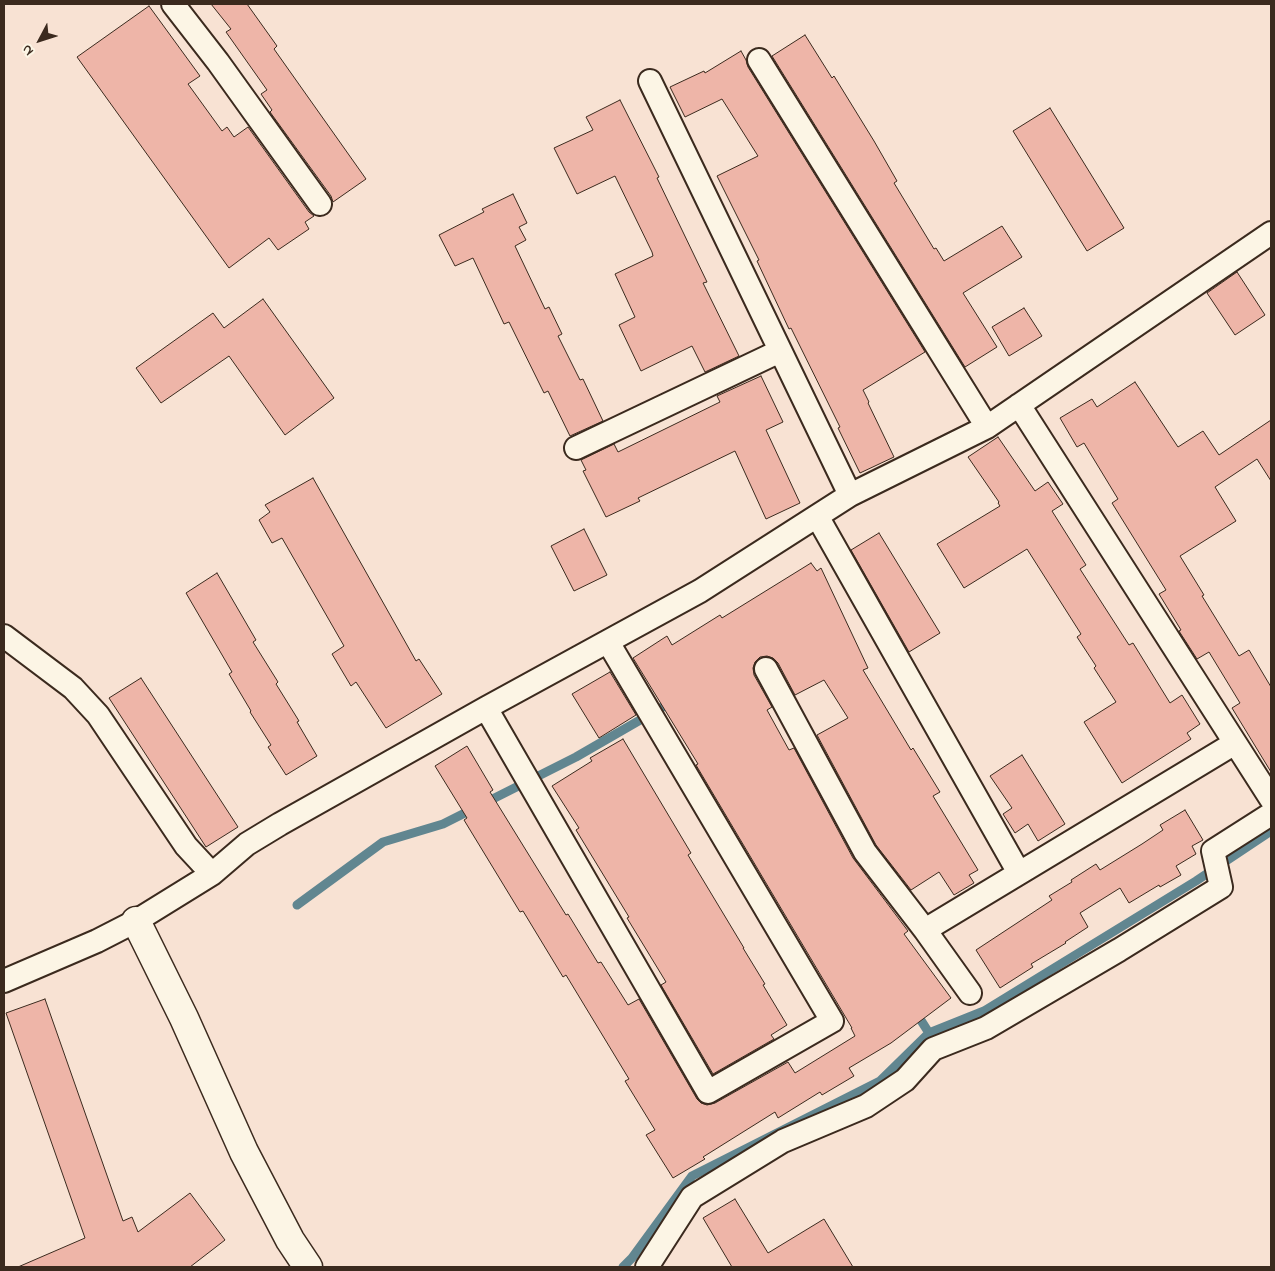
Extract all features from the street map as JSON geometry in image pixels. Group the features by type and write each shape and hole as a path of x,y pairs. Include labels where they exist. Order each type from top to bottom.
{"street":[{"path":"173,4 218,62 320,204"},
{"path":"759,60 987,427"},
{"path":"650,81 850,495"},
{"path":"4,981 97,942 136,921 212,874 247,844 280,824 486,708 700,591 850,495 987,427 1271,233"},
{"path":"576,448 780,351"},
{"path":"1019,405 1271,800"},
{"path":"817,516 1019,873"},
{"path":"4,636 72,688 98,715 186,846 212,874"},
{"path":"486,708 708,1092 832,1022 608,642"},
{"path":"766,669 865,852 925,930 970,993"},
{"path":"925,930 1235,742"},
{"path":"647,1267 692,1198 783,1141 866,1106 906,1080 933,1049 986,1028 1119,950 1221,887 1213,852 1271,814"},
{"path":"136,921 184,1018 244,1152 290,1240 308,1267"}],"building":[{"path":"211,4 247,4 277,46 274,49 366,179 333,202 331,196 270,112 272,110 261,94 267,90 226,32 231,29"},
{"path":"149,6 200,76 188,84 222,131 227,127 234,137 248,127 309,212 314,216 305,222 309,229 278,250 269,238 229,268 77,57"},
{"path":"805,35 832,78 834,76 874,141 897,181 894,183 934,249 936,248 944,261 1002,226 1022,257 963,293 997,347 965,367 772,56"},
{"path":"741,51 748,67 925,352 863,390 894,457 860,473 838,428 840,427 791,328 789,329 757,261 759,260 717,176 758,156 722,99 685,117 670,87 704,71 705,73"},
{"path":"620,100 659,177 657,178 707,282 703,283 739,356 705,372 692,346 641,371 619,325 635,317 615,274 653,256 652,252 615,176 577,194 554,148 593,130 586,117"},
{"path":"1050,108 1124,228 1087,251 1013,131"},
{"path":"513,194 527,223 519,227 526,240 515,246 545,309 549,307 562,334 558,336 580,380 583,379 603,421 570,436 548,391 544,393 509,322 504,324 473,258 455,266 439,235 484,212 482,209"},
{"path":"1237,272 1265,315 1235,335 1207,293"},
{"path":"263,299 334,398 285,435 229,356 161,403 136,368 213,313 224,328"},
{"path":"1024,308 1042,336 1009,356 992,327"},
{"path":"761,376 783,422 766,430 800,503 766,519 735,451 638,498 640,501 606,517 583,471 586,470 581,460 614,444 618,452 720,402 717,396"},
{"path":"1135,382 1178,447 1203,431 1219,455 1271,420 1271,481 1257,459 1215,487 1236,521 1180,556 1239,656 1249,650 1271,687 1271,772 1232,708 1240,703 1209,652 1197,659 1179,631 1181,630 1159,594 1166,590 1112,503 1118,499 1084,443 1077,447 1060,418 1092,399 1097,407"},
{"path":"998,437 1035,491 1048,482 1063,504 1052,511 1086,565 1080,569 1129,645 1133,643 1170,703 1182,695 1200,724 1187,733 1191,739 1122,783 1084,722 1116,702 1077,637 1081,634 1027,549 964,588 937,544 1000,506 968,457"},
{"path":"313,478 416,661 419,659 442,694 386,728 356,682 351,686 332,654 344,646 282,538 272,543 259,520 270,512 265,505"},
{"path":"584,529 607,575 574,591 551,546"},
{"path":"879,533 940,633 909,652 851,550"},
{"path":"811,563 817,571 821,568 868,668 863,670 911,750 913,748 940,792 933,796 978,870 969,875 974,883 954,895 939,872 911,890 876,845 817,735 848,718 824,680 795,695 778,663 773,658 767,656 760,657 755,662 753,668 754,675 772,707 767,710 789,750 794,748 853,858 908,931 904,934 951,998 891,1043 849,1068 854,1076 822,1095 820,1092 778,1118 775,1112 673,1178 646,1135 655,1130 625,1081 629,1079 566,975 563,977 523,911 520,912 464,820 467,818 435,766 467,746 493,790 490,792 566,915 568,914 598,963 601,962 628,1005 639,999 701,1103 707,1105 715,1103 788,1062 795,1073 855,1036 852,1028 696,765 698,764 633,658 667,636 672,645 720,615 722,618"},
{"path":"217,573 256,640 253,642 278,682 276,684 299,721 297,722 317,756 286,775 268,747 271,745 250,712 229,674 232,672 186,593"},
{"path":"610,672 636,715 599,738 572,694"},
{"path":"141,678 238,827 206,847 109,698"},
{"path":"623,739 691,853 688,855 765,984 763,985 787,1025 771,1035 774,1039 713,1074 661,985 666,982 576,830 579,828 552,786 592,761 590,758"},
{"path":"1022,755 1065,824 1038,841 1028,824 1015,833 1003,814 1012,808 990,776"},
{"path":"1185,810 1203,840 1192,846 1196,854 1176,866 1181,875 1160,887 1159,885 1129,903 1120,888 1080,913 1088,927 1031,964 1033,967 1000,988 976,950 1052,900 1049,896 1072,882 1071,880 1096,864 1100,870 1163,830 1160,825"},
{"path":"45,999 123,1221 132,1217 138,1232 190,1193 225,1240 190,1267 18,1267 85,1238 6,1013"},
{"path":"735,1199 768,1253 824,1219 853,1267 732,1267 703,1218"}],"waterway":[{"path":"297,905 383,842 443,824 576,757 673,701"},
{"path":"623,1267 632,1258 692,1176 880,1081 929,1033 984,1011 1196,881 1271,831"},
{"path":"915,1011 929,1033"}]}
